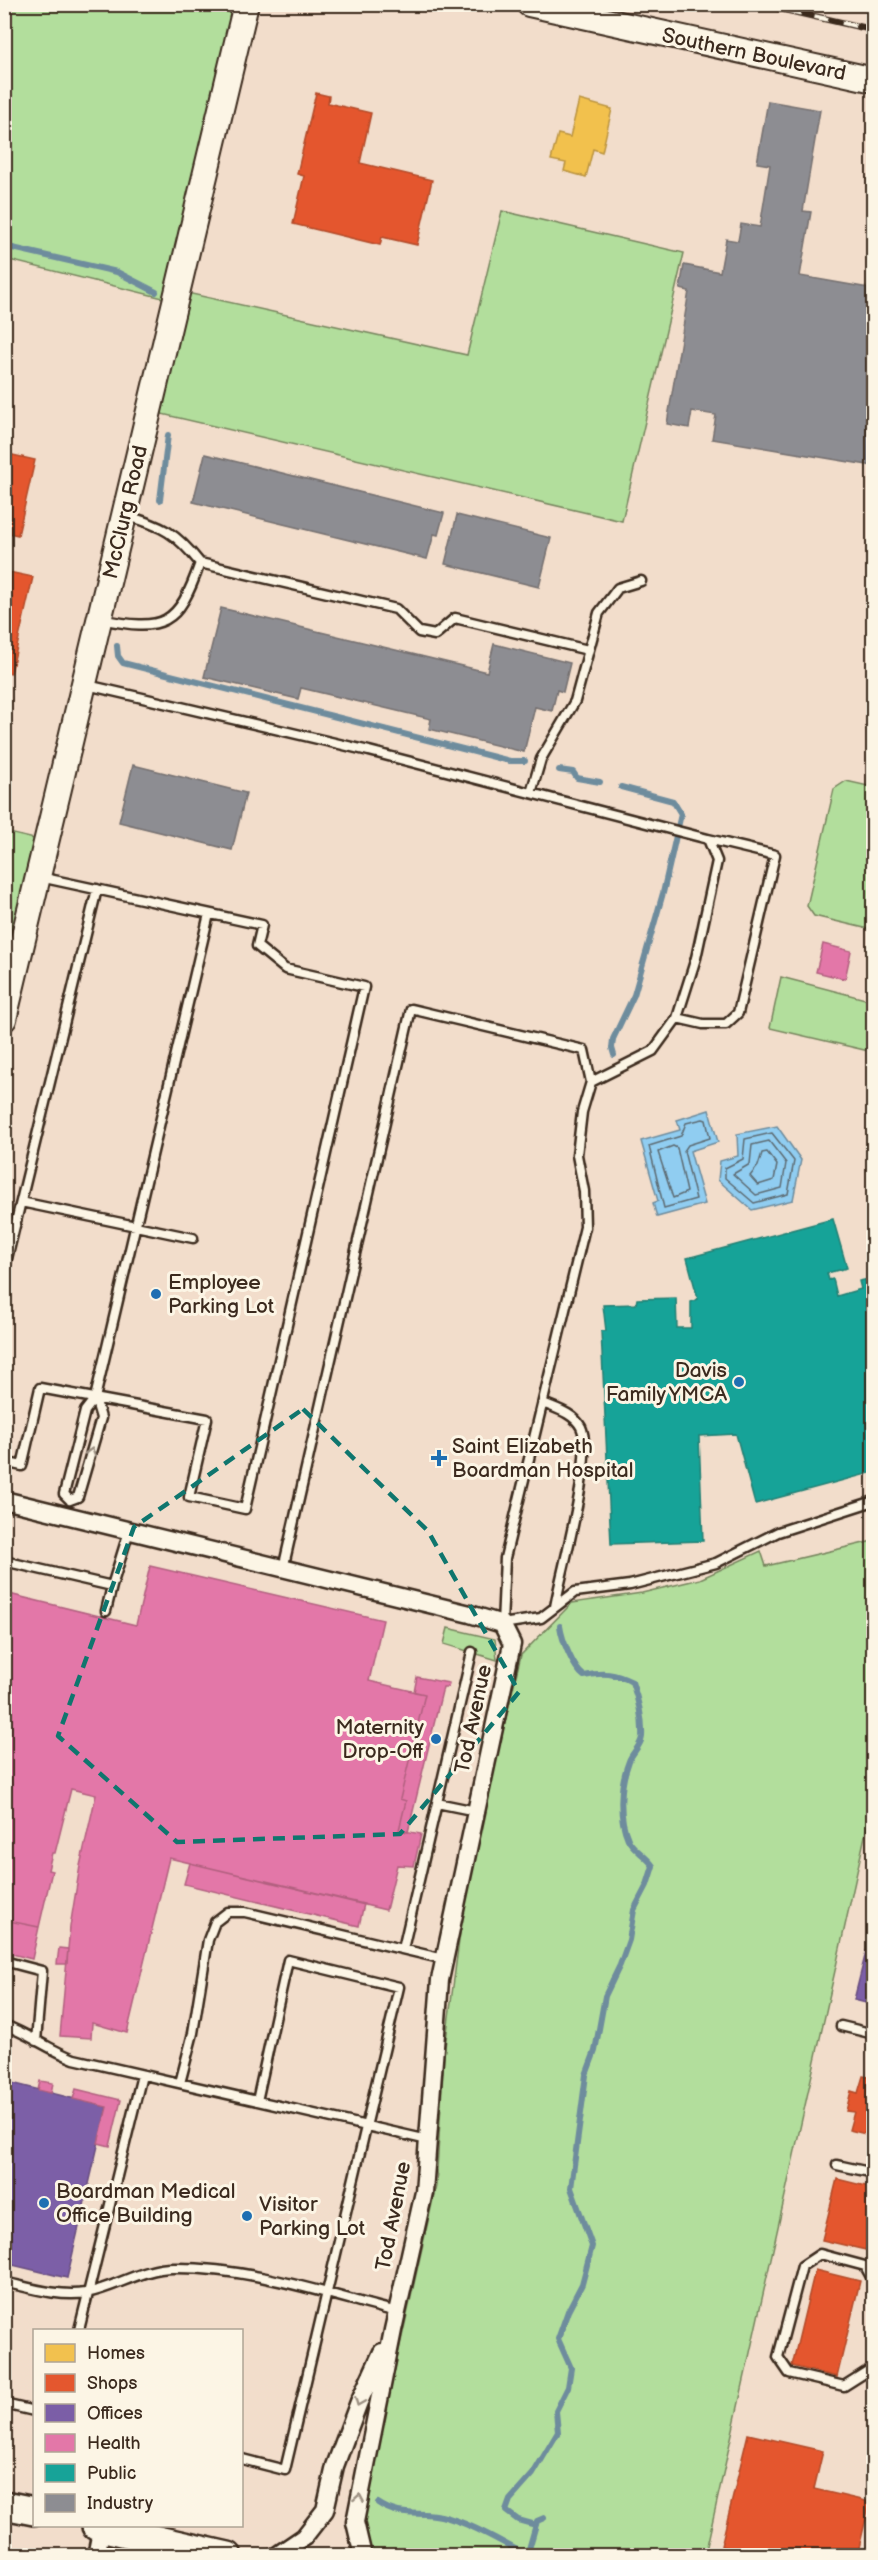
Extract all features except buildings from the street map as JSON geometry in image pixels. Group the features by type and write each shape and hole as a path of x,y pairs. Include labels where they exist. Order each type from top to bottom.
{"main road":[{"path":"4,2505 33,2511"},
{"path":"103,2527 214,2554"}],"street":[{"name":"McClurg Road","path":"5,1015 246,4"},
{"name":"Southern Boulevard","path":"529,4 873,80"},
{"path":"4,1500 67,1508 129,1531 502,1624"},
{"name":"Tod Avenue","path":"363,2556 355,2522 393,2330 424,2192 440,1980 512,1644 502,1624"},
{"name":"Tod Avenue","path":"276,2556 304,2537 325,2510 336,2466 359,2402 393,2330"},
{"path":"96,2556 99,2527"}],"lane":[{"path":"124,516 159,525 187,547 200,563 396,609 419,632 435,635 455,618 588,650"},
{"path":"100,618 136,626 157,624 173,616 189,593 200,563"},
{"path":"531,793 541,759 575,701 599,613 618,588 641,581"},
{"path":"84,685 369,751 775,855 738,1013 726,1024 703,1024 677,1018"},
{"path":"591,1082 653,1051 677,1018 696,958 717,861 708,839"},
{"path":"4,1462 22,1466 40,1388 207,1419 189,1497 245,1509 364,987 285,969 257,946 262,925 38,876"},
{"path":"4,1271 97,889"},
{"path":"67,1508 64,1494 85,1411 95,1398 209,914"},
{"path":"283,1569 411,1009 584,1050 591,1082 582,1112 577,1155 584,1191 585,1227 505,1558 502,1624 541,1618 575,1592 630,1585 716,1563 778,1532 873,1501"},
{"path":"21,1202 193,1238"},
{"path":"67,1508 78,1497 101,1418 95,1398"},
{"path":"543,1404 567,1412 580,1426 586,1445 580,1494 555,1607"},
{"path":"106,1611 129,1531"},
{"path":"4,1561 112,1586"},
{"path":"403,1949 472,1652"},
{"path":"437,1803 476,1811"},
{"path":"180,2083 193,2033 208,1940 214,1922 228,1912 244,1912 444,1959"},
{"path":"243,2460 285,2470 399,1987 288,1960 257,2101"},
{"path":"4,1961 42,1971 36,2041"},
{"path":"4,2025 24,2032 36,2041 74,2059 428,2140"},
{"path":"841,2026 873,2034"},
{"path":"81,2329 142,2074"},
{"path":"837,2165 873,2173"},
{"path":"873,2282 865,2266 820,2254 802,2266 778,2357 789,2373 844,2386 873,2367"},
{"path":"4,2282 52,2293 90,2292 124,2279 179,2268 219,2268 397,2312"},
{"path":"4,2404 33,2411"},
{"path":"871,2556 873,2547"}],"highlighted area":[{"path":"303,1409 428,1531 519,1692 400,1834 177,1842 58,1736 134,1527"}],"green space":[{"path":"5,4 246,5 178,291 467,355 502,211 684,253 622,521 149,411 175,301 5,259"},
{"path":"846,781 873,787 873,930 814,916 807,906 834,789"},
{"path":"5,832 47,842 23,942 5,937"},
{"path":"781,977 873,1001 873,1052 770,1028"},
{"path":"873,1541 873,1800 705,2555 363,2556 361,2519 436,2186 444,2055 467,1880 521,1655 572,1603 642,1593 700,1579 761,1551 766,1566"},
{"path":"448,1628 495,1639 497,1660 444,1644"}],"water":[{"path":"709,1110 718,1142 690,1151 705,1204 657,1217 653,1203 658,1201 641,1141 680,1130 677,1120"},
{"path":"777,1126 801,1160 793,1200 752,1210 718,1180 720,1161 738,1156 737,1134"}],"waterway":[{"path":"4,246 117,272 156,292"},
{"path":"160,500 168,435"},
{"path":"117,646 118,656 123,663 510,761 525,761"},
{"path":"559,770 573,772 577,778 600,782"},
{"path":"614,1055 613,1039 634,995 663,893 681,814 673,801 621,787"},
{"path":"536,2525 518,2520 506,2511 510,2500 533,2474 558,2432 556,2411 568,2387 571,2368 558,2339 568,2311 582,2284 592,2246 571,2188 586,2075 595,2051 605,1996 620,1965 629,1940 634,1910 647,1885 653,1866 630,1843 623,1820 621,1800 624,1780 629,1761 642,1737 640,1709 632,1682 609,1674 584,1676 569,1653 560,1626"},
{"path":"378,2503 394,2511 452,2519 527,2555"},
{"path":"527,2556 537,2521 544,2518"}],"railway":[{"path":"760,4 874,30"}],"place":[{"name":"Employee Parking Lot","path":"156,1294"},
{"name":"Davis Family YMCA","path":"739,1382"},
{"name":"Saint Elizabeth Boardman Hospital","path":"439,1458"},
{"name":"Maternity Drop-Off","path":"436,1739"},
{"name":"Boardman Medical Office Building","path":"44,2203"},
{"name":"Visitor Parking Lot","path":"247,2216"}]}
